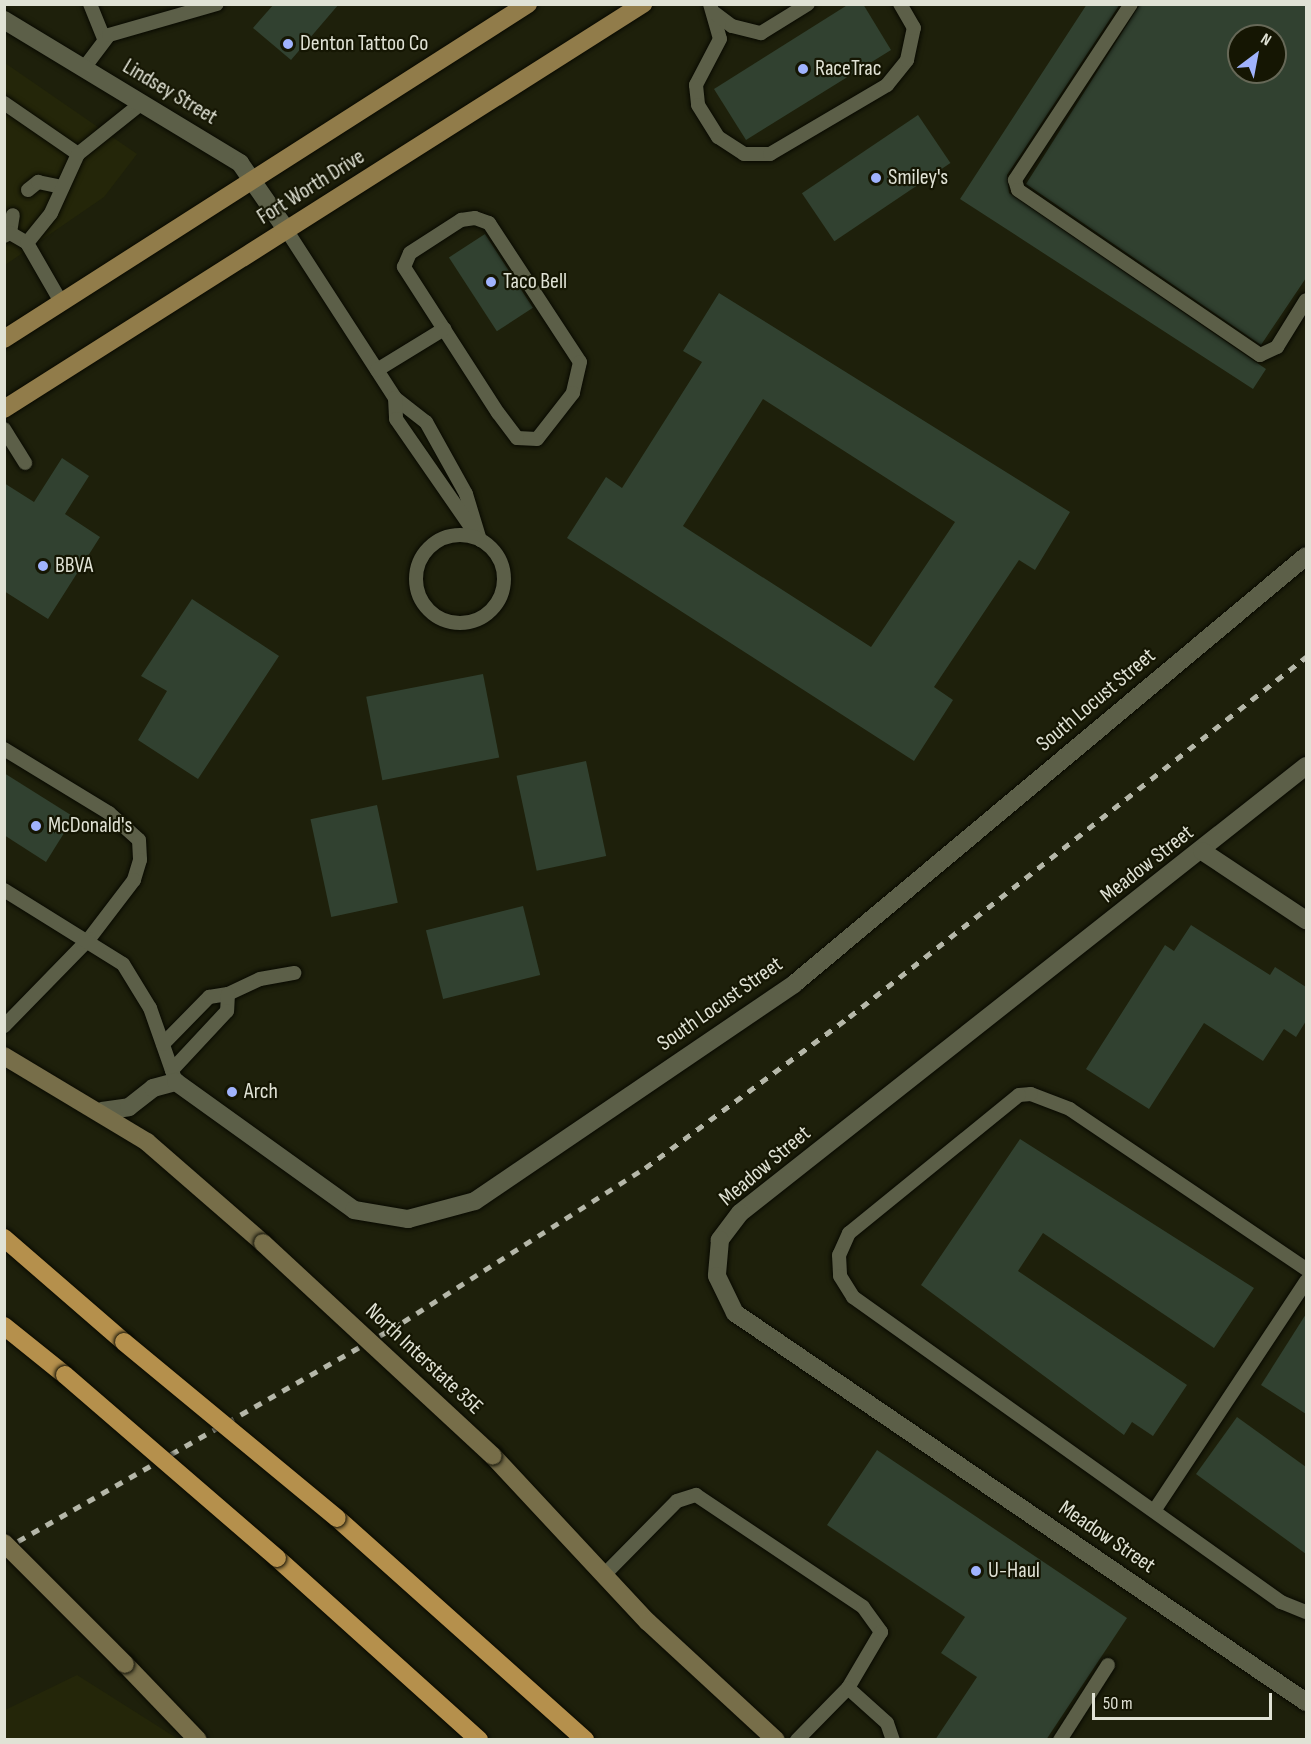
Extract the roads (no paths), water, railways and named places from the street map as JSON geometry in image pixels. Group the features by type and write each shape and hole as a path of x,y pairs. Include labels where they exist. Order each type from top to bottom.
{"highway":[{"path":"4,1238 124,1342 337,1518 585,1740"},
{"path":"4,1326 65,1375 277,1558 479,1740"}],"main road":[{"name":"Fort Worth Drive","path":"4,339 528,4"},
{"name":"Fort Worth Drive","path":"4,409 643,4"},
{"name":"North Interstate 35E","path":"4,1056 102,1111 147,1142 263,1243 493,1455 603,1576 776,1740"},
{"path":"4,1543 198,1740"}],"street":[{"name":"Lindsey Street","path":"4,20 240,163 287,231"},
{"name":"South Locust Street","path":"174,1076 354,1210 408,1219 475,1201 794,984 1306,556"},
{"name":"Meadow Street","path":"1306,766 1202,851 740,1213 720,1240 717,1276 735,1313 1306,1702"},
{"path":"1202,851 1306,920"},
{"path":"102,1111 129,1107 153,1088 174,1076"}],"lane":[{"path":"90,4 104,39"},
{"path":"84,68 104,39 122,29 217,4"},
{"path":"713,9 732,26 761,33 808,4"},
{"path":"713,9 720,39 696,85 698,105 718,137 744,154 770,154 887,84 907,60 914,28 900,4"},
{"path":"1131,4 1015,180 1018,190 1260,355 1277,347 1306,300"},
{"path":"4,103 78,154"},
{"path":"27,243 51,213 78,154 142,103"},
{"path":"28,190 38,182 62,187"},
{"path":"13,215 7,234 27,243 62,302"},
{"path":"475,218 489,223 580,362 573,393 548,430 537,439 518,438 444,329 404,267 410,253 461,220 475,218"},
{"path":"287,231 395,398 426,422 466,494 480,540"},
{"path":"377,370 444,329"},
{"path":"395,398 396,419 450,505 500,561 499,598 482,617 469,622 441,618 421,599 416,579 421,558 440,539 466,535 480,540"},
{"path":"4,429 25,463"},
{"path":"4,749 109,813 139,840 134,880 89,939 4,1026"},
{"path":"4,890 89,939 123,964 163,1044 174,1076"},
{"path":"163,1044 209,997 228,994 260,979 294,973"},
{"path":"174,1076 227,1011 228,994"},
{"path":"1306,1269 1070,1109 1031,1094 1019,1095 849,1233 839,1255 840,1276 853,1297 1281,1602 1306,1612"},
{"path":"1154,1511 1306,1281"},
{"path":"603,1576 676,1501 696,1495 862,1607 881,1632 848,1688 797,1740"},
{"path":"1060,1740 1108,1665"},
{"path":"848,1688 886,1723 893,1740"}],"railway":[{"path":"4,1549 403,1322 645,1168 849,1017 1306,657"}],"place":[{"name":"Denton Tattoo Co","path":"288,44"},
{"name":"RaceTrac","path":"803,69"},
{"name":"Smiley's","path":"876,178"},
{"name":"Taco Bell","path":"491,282"},
{"name":"BBVA","path":"43,566"},
{"name":"McDonald's","path":"36,826"},
{"name":"Arch","path":"232,1092"},
{"name":"U-Haul","path":"976,1571"}]}
